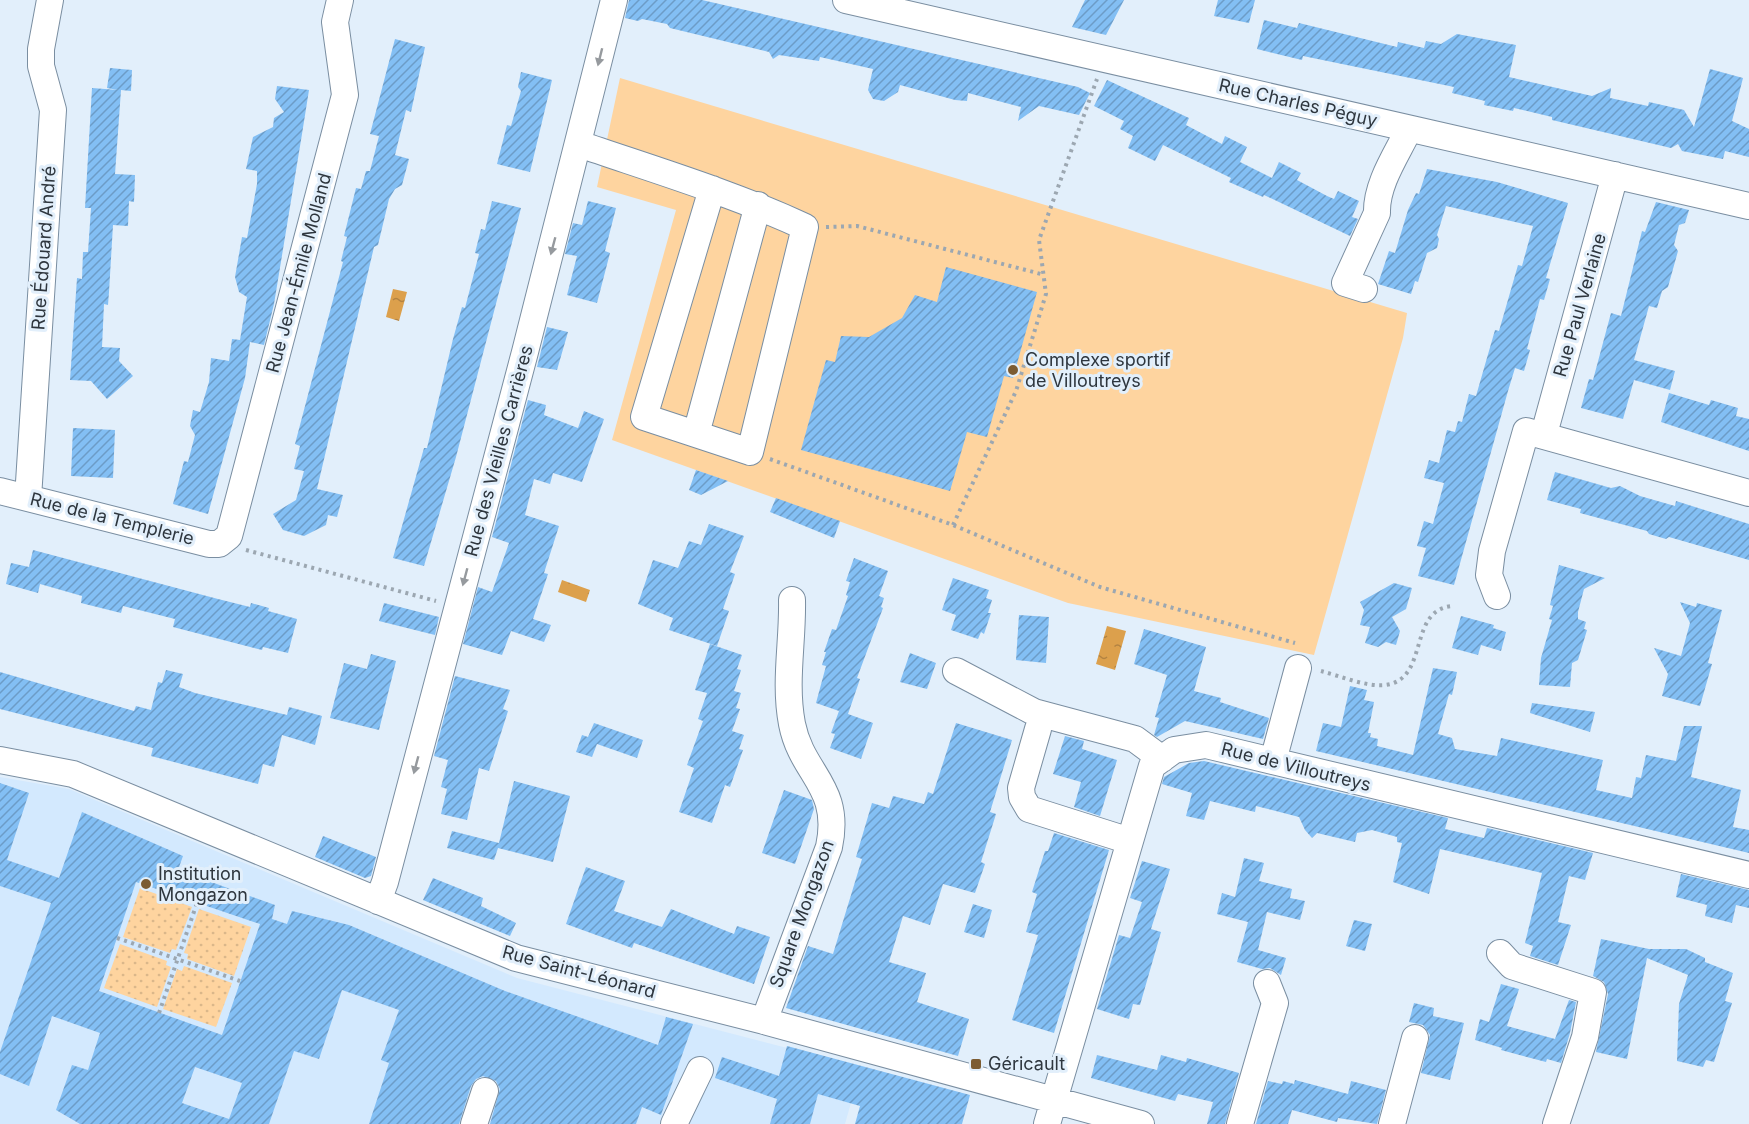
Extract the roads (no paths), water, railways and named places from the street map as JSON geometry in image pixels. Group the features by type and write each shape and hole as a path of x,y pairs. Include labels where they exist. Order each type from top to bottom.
{"street":[{"name":"Rue Édouard André","path":"28,498 53,110 41,66 41,49 50,0"},
{"name":"Rue Jean-Émile Molland","path":"233,546 232,529 345,95 335,22 340,0"},
{"name":"Rue des Vieilles Carrières","path":"378,901 385,882 579,144 614,0"},
{"name":"Rue Charles Péguy","path":"846,0 1747,206"},
{"path":"1364,290 1345,283 1377,213 1377,203 1384,181 1409,129"},
{"path":"579,144 712,189 805,227 750,452 644,417 712,189"},
{"name":"Rue Paul Verlaine","path":"1544,434 1615,176"},
{"path":"696,434 758,206"},
{"path":"1497,596 1489,575 1492,551 1526,431 1544,434 1749,493"},
{"name":"Rue de la Templerie","path":"0,490 209,544 233,546"},
{"name":"Square Mongazon","path":"764,1021 829,847 832,832 831,806 797,743 792,723 788,684 792,600"},
{"path":"1273,761 1304,661"},
{"path":"956,671 1034,712 1135,739 1162,759 1152,766 1049,1112"},
{"path":"1038,729 1021,788 1022,798 1029,809 1130,841"},
{"name":"Rue de Villoutreys","path":"1162,759 1174,750 1206,745 1749,875"},
{"name":"Rue Saint-Léonard","path":"0,760 73,774 530,962 764,1021 1049,1112 1141,1124"},
{"path":"1500,952 1512,966 1593,992 1585,1036 1556,1124"},
{"path":"1240,1124 1275,1003 1267,983"},
{"path":"1392,1124 1415,1038"},
{"path":"674,1124 700,1070"},
{"path":"474,1124 485,1091"}],"water":[{"path":"393,289 407,292 399,321 386,317"},
{"path":"562,580 590,590 586,602 558,592"},
{"path":"1107,626 1126,631 1115,670 1096,664"}],"place":[{"name":"Complexe sportif de Villoutreys","path":"1013,370"},
{"name":"Institution Mongazon","path":"146,884"},
{"name":"Géricault","path":"976,1064"}]}
